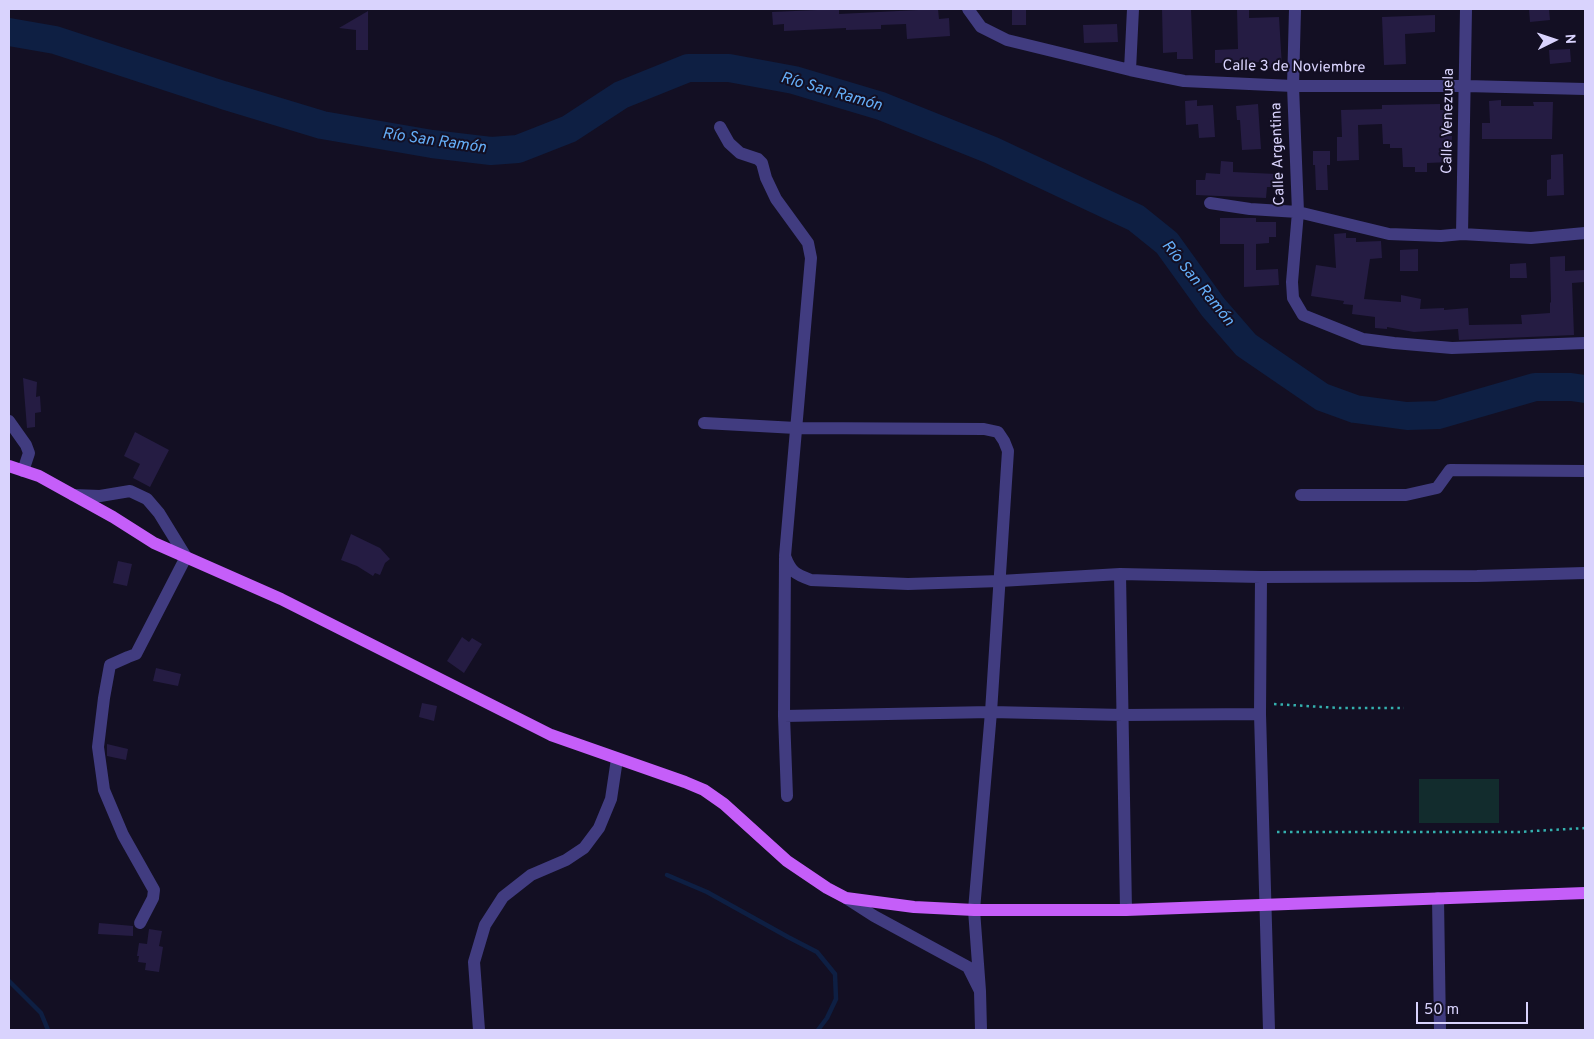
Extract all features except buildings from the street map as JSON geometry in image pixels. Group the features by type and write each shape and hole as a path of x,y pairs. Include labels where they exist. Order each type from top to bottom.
{"main road":[{"path":"9,466 39,476 113,516 154,543 281,599 551,735 704,790 724,804 787,861 811,878 846,898 914,907 974,910 1126,910 1585,893"}],"street":[{"name":"Calle 3 de Noviembre","path":"968,9 981,27 1007,40 1184,81 1293,86 1466,86 1585,89"},
{"path":"1130,70 1133,9"},
{"name":"Calle Argentina","path":"1295,9 1293,86 1298,212 1292,282 1293,298 1303,315 1363,340 1452,348 1585,343"},
{"name":"Calle Venezuela","path":"1462,234 1466,9"},
{"path":"720,127 728,143 740,153 758,159 762,163 766,178 776,199 808,242 811,258 785,556 784,716 787,796"},
{"path":"1210,203 1250,209 1298,212 1389,234 1441,236 1462,234 1531,238 1585,233"},
{"path":"9,421 26,445 29,453 23,471"},
{"path":"704,423 796,428 984,429 998,432 1004,441 1008,451 1000,581 974,910 981,1030"},
{"path":"1301,495 1406,495 1437,488 1450,470 1585,471"},
{"path":"73,495 100,496 130,492 148,499 159,512 186,557 136,654 110,665 104,698 98,747 104,790 123,835 154,890 153,898 140,923"},
{"path":"785,556 789,567 798,575 811,580 908,584 1120,574 1261,577 1477,576 1585,573"},
{"path":"1120,574 1126,910"},
{"path":"1261,577 1260,708 1269,1030"},
{"path":"784,716 991,712 1123,714 1260,708"},
{"path":"480,1030 474,962 486,925 503,896 531,875 566,860 584,848 600,828 612,799 617,759"},
{"path":"846,898 874,916 968,967 980,991"},
{"path":"1438,898 1440,1030"}],"path":[{"path":"1260,708 1404,708"},
{"path":"1263,832 1518,832 1585,828"}],"green space":[{"path":"1419,779 1499,779 1499,823 1419,823"}],"waterway":[{"name":"Río San Ramón","path":"9,32 55,40 322,125 432,144 491,151 518,149 569,129 621,95 688,68 729,68 794,80 881,106 991,150 1136,218 1167,243 1213,307 1246,345 1322,397 1355,409 1407,416 1438,415 1535,387 1585,389"},
{"path":"667,875 707,892 817,952 835,974 836,999 827,1018 818,1030"},
{"path":"9,981 41,1013 48,1030"}]}
